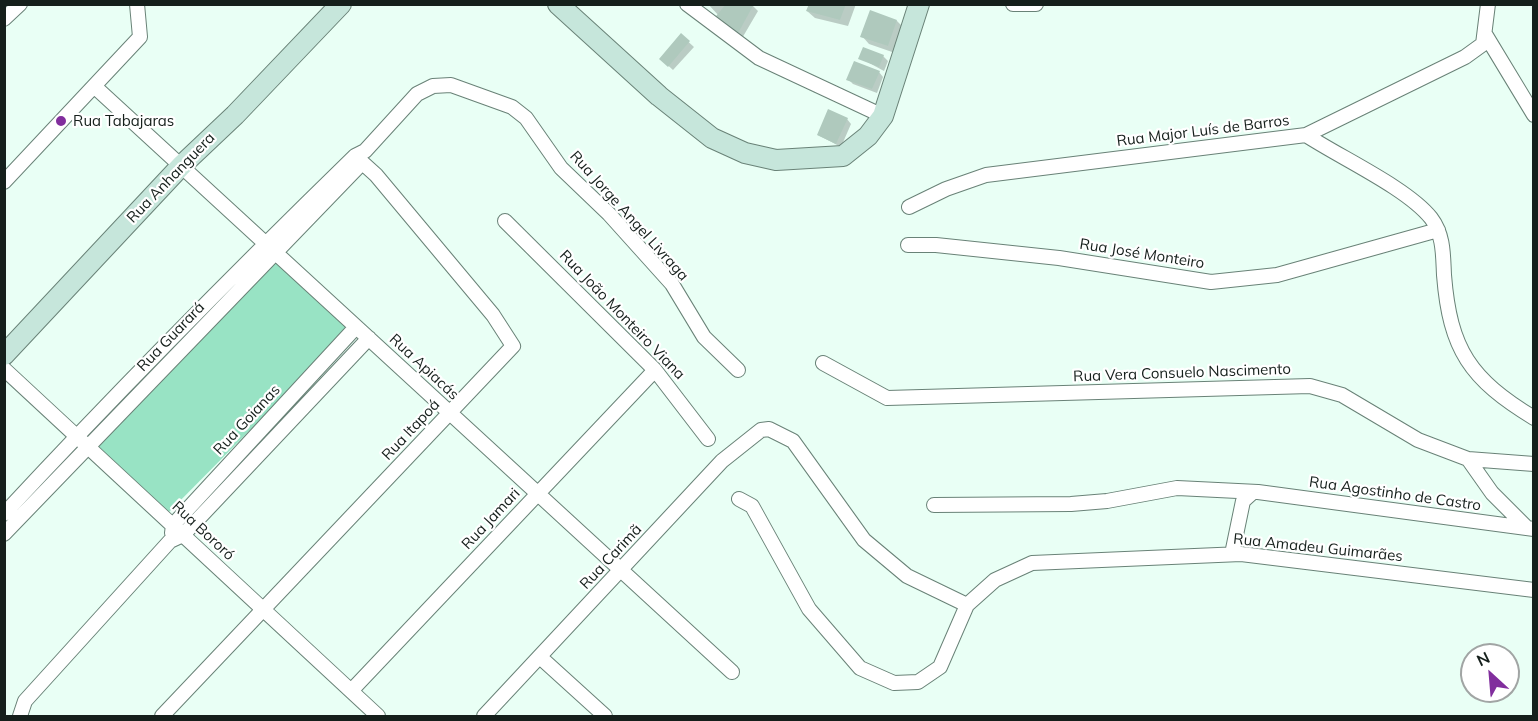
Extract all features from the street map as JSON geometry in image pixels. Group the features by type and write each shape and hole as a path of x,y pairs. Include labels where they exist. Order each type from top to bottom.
{"street":[{"path":"4,20 20,4"},
{"path":"4,182 140,37 137,4"},
{"name":"Rua Anhanguera","path":"4,355 181,166 235,115 341,4"},
{"path":"558,4 659,96 712,138 745,153 777,160 843,156 868,136 883,116 919,4"},
{"path":"687,4 759,58 883,116"},
{"path":"1012,4 1036,4"},
{"path":"1488,4 1485,34 1533,115"},
{"name":"Rua Major Luís de Barros","path":"909,207 938,192 986,175 1306,135 1465,57 1483,44 1485,34"},
{"name":"Rua Jorge Angel Livraga","path":"417,94 433,86 451,85 498,100 526,118 561,168 609,214 672,284 704,337 738,370"},
{"name":"Rua Apiacás","path":"94,86 732,672"},
{"name":"Rua Guarará","path":"4,534 212,309 361,157 417,94"},
{"path":"1306,135 1414,200 1432,219 1442,243 1454,336 1461,353 1485,383 1505,400 1533,418"},
{"name":"Rua Itapoá","path":"162,717 513,346 493,315 361,157"},
{"name":"Rua João Monteiro Viana","path":"505,221 656,370 708,439"},
{"name":"Rua José Monteiro","path":"908,245 936,245 1059,258 1211,282 1277,275 1438,230"},
{"name":"Rua Guarará","path":"4,514 76,436 212,309"},
{"name":"Rua Goianas","path":"173,525 356,327"},
{"path":"20,717 25,701 369,338"},
{"name":"Rua Vera Consuelo Nascimento","path":"824,363 887,398 1310,386 1342,395 1418,440 1468,459 1533,464"},
{"name":"Rua Bororó","path":"4,369 173,525 177,538 264,610 378,717"},
{"name":"Rua Jamari","path":"351,691 656,370"},
{"name":"Rua Carimã","path":"484,717 722,461 761,430 768,429 793,441 864,540 907,576 967,605"},
{"path":"1468,459 1492,493 1532,530"},
{"name":"Rua Agostinho de Castro","path":"933,505 1071,504 1107,501 1177,488 1253,492 1532,530"},
{"path":"1233,554 1243,501 1253,492"},
{"name":"Rua Amadeu Guimarães","path":"739,499 752,506 809,609 860,668 894,682 918,682 940,667 967,605 995,580 1032,563 1233,554 1533,590"},
{"path":"540,657 605,717"}],"green space":[{"path":"277,257 351,328 168,513 90,448"}],"building":[{"path":"726,4 754,4 736,37 712,21"},
{"path":"809,4 846,4 840,20 806,11"},
{"path":"870,10 897,20 888,46 860,37"},
{"path":"681,33 690,41 668,67 659,59"},
{"path":"863,47 884,55 879,67 858,59"},
{"path":"854,61 880,71 872,89 846,80"},
{"path":"828,109 848,118 836,144 817,135"}],"place":[{"name":"Rua Tabajaras","path":"61,121"}]}
